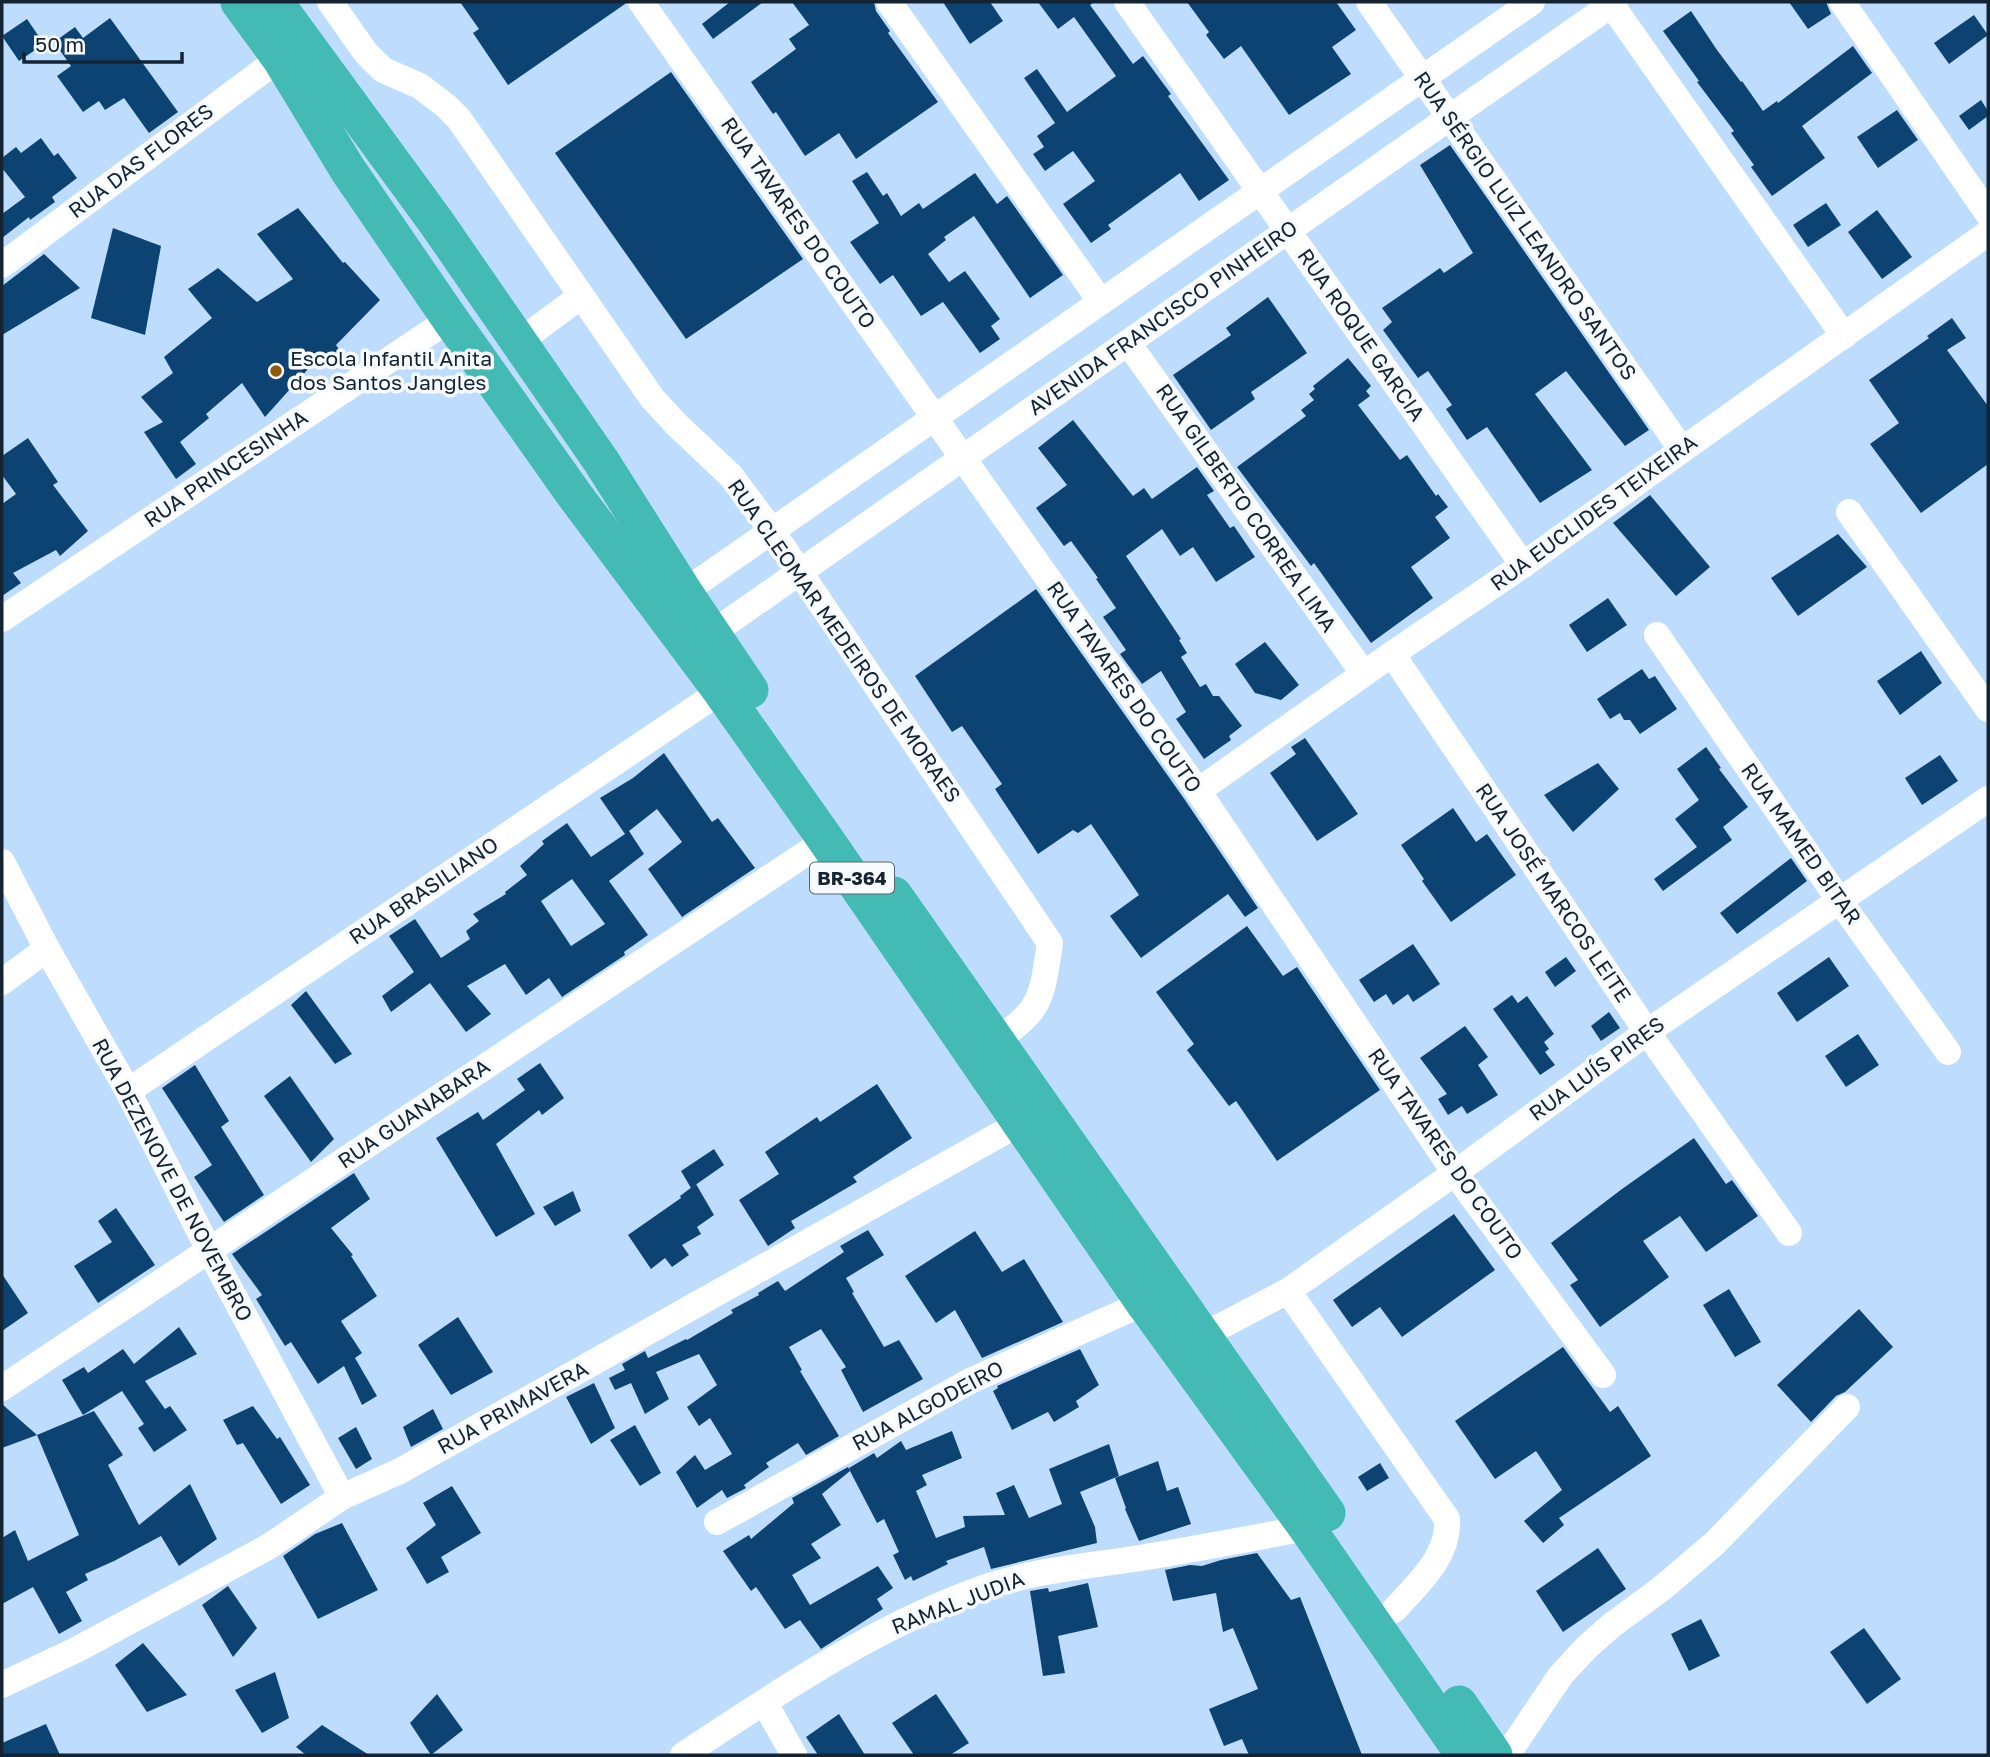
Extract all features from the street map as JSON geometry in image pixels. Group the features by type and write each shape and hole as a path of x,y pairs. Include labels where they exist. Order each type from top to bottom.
{"highway":[{"name":"BR-364","path":"239,2 279,58 348,170 398,244 565,481 721,691 1144,1303 1307,1528 1464,1755"},
{"name":"BR-364","path":"275,2 436,222 601,461 711,634 1204,1335 1494,1755"},
{"path":"398,244 406,227 413,222 436,222"},
{"path":"565,481 582,482 589,478 601,461"}],"street":[{"name":"RUA CLEOMAR MEDEIROS DE MORAES","path":"330,2 366,53 383,70 420,86 459,119 652,398 731,476 772,531 1051,943 1044,985 1033,1011 996,1040"},
{"path":"889,2 1101,302"},
{"name":"RUA ROQUE GARCIA","path":"1126,2 1523,565"},
{"name":"RUA SÉRGIO LUIZ LEANDRO SANTOS","path":"1369,2 1682,450"},
{"path":"684,592 1532,2"},
{"path":"1842,2 1988,214"},
{"path":"1613,3 1844,335"},
{"name":"AVENIDA FRANCISCO PINHEIRO","path":"711,634 1613,3"},
{"name":"RUA TAVARES DO COUTO","path":"652,6 935,418 1198,791 1455,1173 1603,1375"},
{"name":"RUA DAS FLORES","path":"2,265 279,58"},
{"name":"RUA EUCLIDES TEIXEIRA","path":"1198,791 1523,565 1988,233"},
{"path":"519,342 582,296"},
{"name":"RUA PRINCESINHA","path":"2,619 450,318"},
{"name":"RUA GILBERTO CORREA LIMA","path":"1128,343 1364,674"},
{"path":"1849,513 1988,709"},
{"name":"RUA MAMED BITAR","path":"1657,635 1839,900 1948,1052"},
{"name":"RUA JOSÉ MARCOS LEITE","path":"1392,654 1647,1032 1789,1233"},
{"name":"RUA BRASILIANO","path":"128,1091 721,691"},
{"name":"RUA LUÍS PIRES","path":"1204,1335 1288,1291 1647,1032 1988,799"},
{"name":"RUA GUANABARA","path":"2,1388 826,840"},
{"name":"RUA DEZENOVE DE NOVEMBRO","path":"2,862 47,949 128,1091 209,1250 342,1497"},
{"path":"2,982 47,949"},
{"name":"RUA PRIMAVERA","path":"2,1685 76,1650 268,1547 342,1497 400,1471 1020,1123"},
{"path":"1288,1291 1447,1519 1448,1532 1431,1568 1394,1610"},
{"name":"RUA ALGODEIRO","path":"718,1521 970,1381 1144,1303"},
{"path":"1507,1755 1561,1675 1587,1647 1715,1544 1847,1407"},
{"name":"RAMAL JUDIA","path":"683,1755 873,1636 921,1612 990,1586 1031,1575 1307,1528"},
{"path":"764,1702 794,1755"}],"building":[{"path":"460,2 626,2 508,85 473,33 479,29"},
{"path":"730,2 763,2 713,39 702,24"},
{"path":"792,2 874,2 876,11 890,31 888,33 938,102 856,159 839,133 805,156 776,112 773,114 751,82 796,49 789,39 809,25"},
{"path":"943,2 990,2 1003,21 970,44"},
{"path":"1038,2 1094,2 1090,5 1133,64 1143,56 1171,94 1168,96 1229,180 1199,201 1180,173 1108,225 1111,229 1091,243 1063,204 1095,181 1073,151 1045,171 1033,154 1044,147 1037,136 1055,123 1024,78 1037,69 1067,112 1116,76 1074,17 1058,29"},
{"path":"1187,2 1336,2 1356,30 1332,47 1351,74 1289,115 1241,46 1224,59 1206,35 1209,32"},
{"path":"1789,2 1826,2 1831,14 1808,29"},
{"path":"1691,11 1763,111 1777,101 1778,103 1853,46 1872,73 1802,126 1825,158 1772,196 1731,133 1734,131 1663,31"},
{"path":"1974,15 1988,35 1949,64 1934,43"},
{"path":"110,18 178,112 149,133 124,98 105,110 99,101 83,112 57,76 71,66 54,42 75,27 83,38"},
{"path":"27,19 44,44 19,61 2,36"},
{"path":"671,72 803,259 686,339 555,153"},
{"path":"1981,100 1988,116 1969,130 1959,116"},
{"path":"1897,110 1918,140 1878,168 1857,137"},
{"path":"41,138 54,156 58,153 77,178 52,197 55,202 30,220 29,217 2,238 2,214 25,197 2,168 2,158 16,147 21,153"},
{"path":"1450,145 1649,430 1625,446 1566,371 1535,394 1592,470 1540,503 1487,427 1467,440 1446,409 1452,405 1428,371 1418,378 1383,330 1392,322 1382,308 1440,268 1444,273 1473,253 1420,165"},
{"path":"867,172 883,196 887,193 901,216 919,203 923,209 975,173 997,204 1007,196 1063,275 1030,298 974,216 944,237 946,240 928,254 949,282 965,271 1000,319 991,326 1000,339 980,353 943,302 921,316 893,275 880,284 850,242 879,223 852,181"},
{"path":"1826,203 1841,225 1808,247 1793,225"},
{"path":"298,208 343,263 345,262 380,300 336,345 340,351 309,368 265,417 242,383 206,414 209,418 180,442 196,464 176,479 144,432 163,422 141,397 173,373 164,357 212,318 188,289 218,268 257,302 293,279 257,234"},
{"path":"1877,210 1912,257 1882,279 1848,232"},
{"path":"113,228 161,246 145,335 91,318"},
{"path":"44,254 80,288 2,335 2,286"},
{"path":"1268,297 1307,353 1251,392 1255,399 1211,430 1173,375 1231,335 1226,328"},
{"path":"1952,318 1966,338 1947,350 1988,406 1988,464 1921,513 1870,444 1899,423 1869,380 1929,338 1927,336"},
{"path":"1348,358 1371,386 1366,391 1370,396 1358,405 1400,460 1407,455 1436,496 1438,494 1448,507 1435,517 1450,538 1411,567 1433,598 1371,643 1314,563 1311,566 1237,467 1306,416 1301,410 1314,400 1309,394 1315,389 1313,386"},
{"path":"1073,420 1133,496 1144,488 1152,499 1197,467 1214,491 1207,495 1230,528 1234,526 1255,557 1216,582 1193,547 1180,556 1162,529 1126,556 1181,639 1179,640 1187,653 1181,657 1200,687 1206,684 1213,696 1219,696 1242,726 1229,736 1231,740 1204,759 1176,719 1186,712 1161,671 1142,684 1120,654 1126,650 1103,617 1116,608 1096,579 1098,578 1071,541 1064,546 1036,508 1067,485 1038,448"},
{"path":"28,438 58,482 53,485 88,531 60,556 56,550 13,573 21,583 2,596 2,504 16,494 2,475 2,456"},
{"path":"1650,495 1710,567 1676,596 1613,523"},
{"path":"1838,534 1867,567 1798,616 1771,578"},
{"path":"1036,589 1258,908 1245,917 1228,894 1141,958 1110,916 1139,895 1091,824 1078,833 1073,830 1038,854 995,789 1002,784 962,726 952,732 915,676"},
{"path":"1608,598 1627,625 1587,652 1569,625"},
{"path":"1265,642 1299,685 1281,700 1255,693 1235,664"},
{"path":"1921,651 1942,683 1900,715 1877,681"},
{"path":"1642,669 1649,679 1655,676 1677,709 1640,734 1630,720 1624,720 1620,713 1610,719 1597,699"},
{"path":"1305,738 1358,814 1317,841 1270,773 1296,754 1291,747"},
{"path":"1706,747 1748,807 1723,827 1732,840 1663,891 1654,879 1697,847 1675,819 1699,800 1677,769"},
{"path":"664,753 712,822 718,818 755,868 682,917 648,869 682,842 657,809 629,831 644,854 609,881 648,935 624,952 625,955 562,997 549,978 526,995 505,964 467,986 491,1014 466,1032 430,983 391,1012 382,996 414,972 389,936 415,919 441,958 470,939 466,931 479,921 473,914 506,894 505,892 527,875 520,866 544,844 542,841 567,823 591,857 625,834 600,798 633,778","holes":["572,879 605,924 571,946 541,901"]},
{"path":"1940,755 1958,781 1922,805 1905,778"},
{"path":"1598,763 1619,789 1573,832 1544,795"},
{"path":"1453,808 1476,842 1487,834 1516,875 1451,922 1401,845"},
{"path":"1791,858 1807,881 1737,934 1720,913"},
{"path":"1247,926 1283,976 1297,967 1380,1090 1277,1161 1236,1101 1229,1106 1187,1050 1194,1044 1156,992"},
{"path":"1413,944 1440,984 1413,1002 1408,994 1393,1005 1386,994 1374,1002 1359,980"},
{"path":"1566,957 1576,971 1555,987 1545,972"},
{"path":"1829,957 1849,986 1797,1022 1777,993"},
{"path":"306,991 352,1054 335,1064 291,1005"},
{"path":"1512,995 1518,1003 1527,996 1554,1034 1544,1042 1549,1049 1545,1052 1555,1065 1540,1075 1493,1009"},
{"path":"1609,1012 1620,1028 1601,1041 1591,1026"},
{"path":"1465,1026 1488,1057 1478,1065 1498,1095 1467,1114 1462,1106 1448,1115 1438,1099 1447,1094 1420,1058"},
{"path":"1858,1034 1879,1065 1846,1087 1825,1056"},
{"path":"540,1063 564,1098 542,1115 539,1110 496,1144 535,1214 496,1237 436,1138 478,1112 483,1120 525,1090 517,1079"},
{"path":"195,1065 229,1121 221,1127 264,1195 224,1222 194,1177 212,1165 162,1088"},
{"path":"290,1076 334,1139 311,1162 264,1096"},
{"path":"877,1084 912,1138 853,1177 857,1182 791,1221 795,1228 768,1246 739,1200 779,1174 765,1152 817,1117 820,1122"},
{"path":"1694,1138 1726,1184 1732,1180 1758,1216 1706,1252 1680,1216 1643,1241 1669,1277 1600,1327 1570,1285 1578,1280 1551,1243"},
{"path":"714,1149 724,1165 691,1188 681,1171"},
{"path":"354,1173 370,1199 331,1228 353,1255 351,1256 377,1296 341,1321 362,1353 355,1358 377,1396 362,1405 344,1366 318,1384 291,1342 285,1346 256,1299 262,1295 232,1254"},
{"path":"696,1184 714,1215 697,1227 701,1234 682,1245 689,1255 672,1267 665,1258 651,1269 628,1235 681,1198 680,1196"},
{"path":"573,1191 581,1211 555,1226 543,1207"},
{"path":"116,1208 155,1265 98,1303 74,1266 112,1242 98,1221"},
{"path":"1454,1214 1495,1270 1402,1337 1380,1307 1352,1327 1333,1300"},
{"path":"868,1230 884,1255 846,1278 884,1347 899,1340 923,1379 863,1412 841,1370 846,1367 821,1329 789,1347 802,1370 800,1371 839,1436 806,1455 798,1443 766,1463 769,1467 744,1485 746,1488 727,1498 722,1490 697,1508 676,1472 695,1455 705,1470 732,1454 710,1418 699,1426 687,1407 717,1385 699,1354 656,1372 669,1399 645,1414 631,1383 615,1390 609,1378 625,1370 622,1364 645,1351 648,1358 687,1340 733,1313 731,1310 778,1281 785,1291 844,1252 840,1246"},
{"path":"975,1231 1002,1272 1024,1259 1063,1322 982,1358 955,1310 936,1323 905,1276"},
{"path":"2,1274 28,1313 2,1331"},
{"path":"1729,1289 1761,1342 1735,1357 1703,1305"},
{"path":"1859,1309 1893,1347 1845,1392 1836,1396 1811,1422 1777,1385"},
{"path":"458,1317 493,1372 451,1395 418,1345"},
{"path":"179,1327 197,1354 145,1381 165,1409 170,1406 187,1430 154,1452 138,1428 144,1424 122,1391 83,1415 62,1380 84,1367 88,1373 123,1349 134,1364"},
{"path":"1563,1347 1610,1412 1618,1406 1651,1456 1559,1518 1564,1525 1543,1543 1524,1521 1562,1490 1536,1451 1495,1479 1455,1421"},
{"path":"1080,1349 1099,1385 1076,1401 1079,1407 1054,1422 1048,1412 1012,1430 993,1391 997,1386"},
{"path":"594,1383 615,1428 591,1444 566,1397"},
{"path":"2,1404 37,1435 2,1448"},
{"path":"253,1406 277,1439 280,1437 310,1485 281,1504 243,1443 237,1445 223,1420"},
{"path":"433,1409 443,1429 411,1447 403,1427"},
{"path":"94,1411 123,1455 108,1465 139,1525 190,1484 217,1539 179,1566 161,1536 85,1574 88,1580 66,1592 82,1621 59,1634 33,1587 2,1604 2,1538 15,1530 28,1561 79,1535 37,1435"},
{"path":"635,1425 661,1473 640,1486 610,1440"},
{"path":"356,1427 372,1459 356,1469 338,1438"},
{"path":"952,1431 962,1458 922,1475 927,1485 916,1491 936,1538 965,1527 963,1516 1005,1515 996,1493 1014,1485 1029,1518 1062,1504 1049,1469 1109,1444 1119,1476 1080,1492 1095,1527 1097,1543 991,1569 984,1547 946,1561 948,1564 913,1581 911,1576 905,1580 893,1555 899,1552 884,1519 877,1523 849,1468 874,1453 877,1458 901,1441 906,1450"},
{"path":"1158,1461 1167,1491 1178,1487 1191,1524 1139,1541 1115,1478"},
{"path":"1380,1463 1389,1478 1367,1491 1358,1477"},
{"path":"848,1467 850,1471 822,1494 841,1525 811,1544 821,1558 792,1575 810,1605 878,1566 893,1588 877,1599 883,1609 821,1649 800,1620 785,1629 756,1587 751,1591 723,1551 749,1535 751,1539 794,1503 792,1498"},
{"path":"452,1486 481,1533 441,1557 449,1572 427,1584 406,1548 436,1525 423,1503"},
{"path":"342,1523 378,1590 318,1619 283,1556 315,1534"},
{"path":"1598,1548 1626,1589 1563,1632 1536,1591"},
{"path":"1257,1553 1291,1600 1300,1597 1362,1755 1249,1755 1242,1739 1224,1746 1209,1709 1258,1689 1233,1628 1223,1632 1216,1593 1173,1601 1165,1570 1190,1565 1202,1566"},
{"path":"1088,1583 1098,1627 1058,1636 1065,1673 1043,1676 1030,1591 1048,1588 1049,1592"},
{"path":"228,1586 257,1628 233,1657 202,1605"},
{"path":"1701,1619 1720,1656 1689,1671 1671,1634"},
{"path":"1864,1628 1901,1679 1867,1704 1830,1652"},
{"path":"143,1643 187,1695 147,1712 115,1665"},
{"path":"275,1672 289,1718 262,1733 235,1690"},
{"path":"437,1694 463,1730 431,1755 410,1723"},
{"path":"936,1694 969,1743 950,1755 914,1755 892,1723"},
{"path":"839,1714 865,1755 818,1755 806,1737"},
{"path":"46,1724 60,1755 2,1755 2,1743"},
{"path":"322,1725 369,1755 306,1755 296,1747"}],"place":[{"name":"Escola Infantil Anita dos Santos Jangles","path":"276,371"}]}
